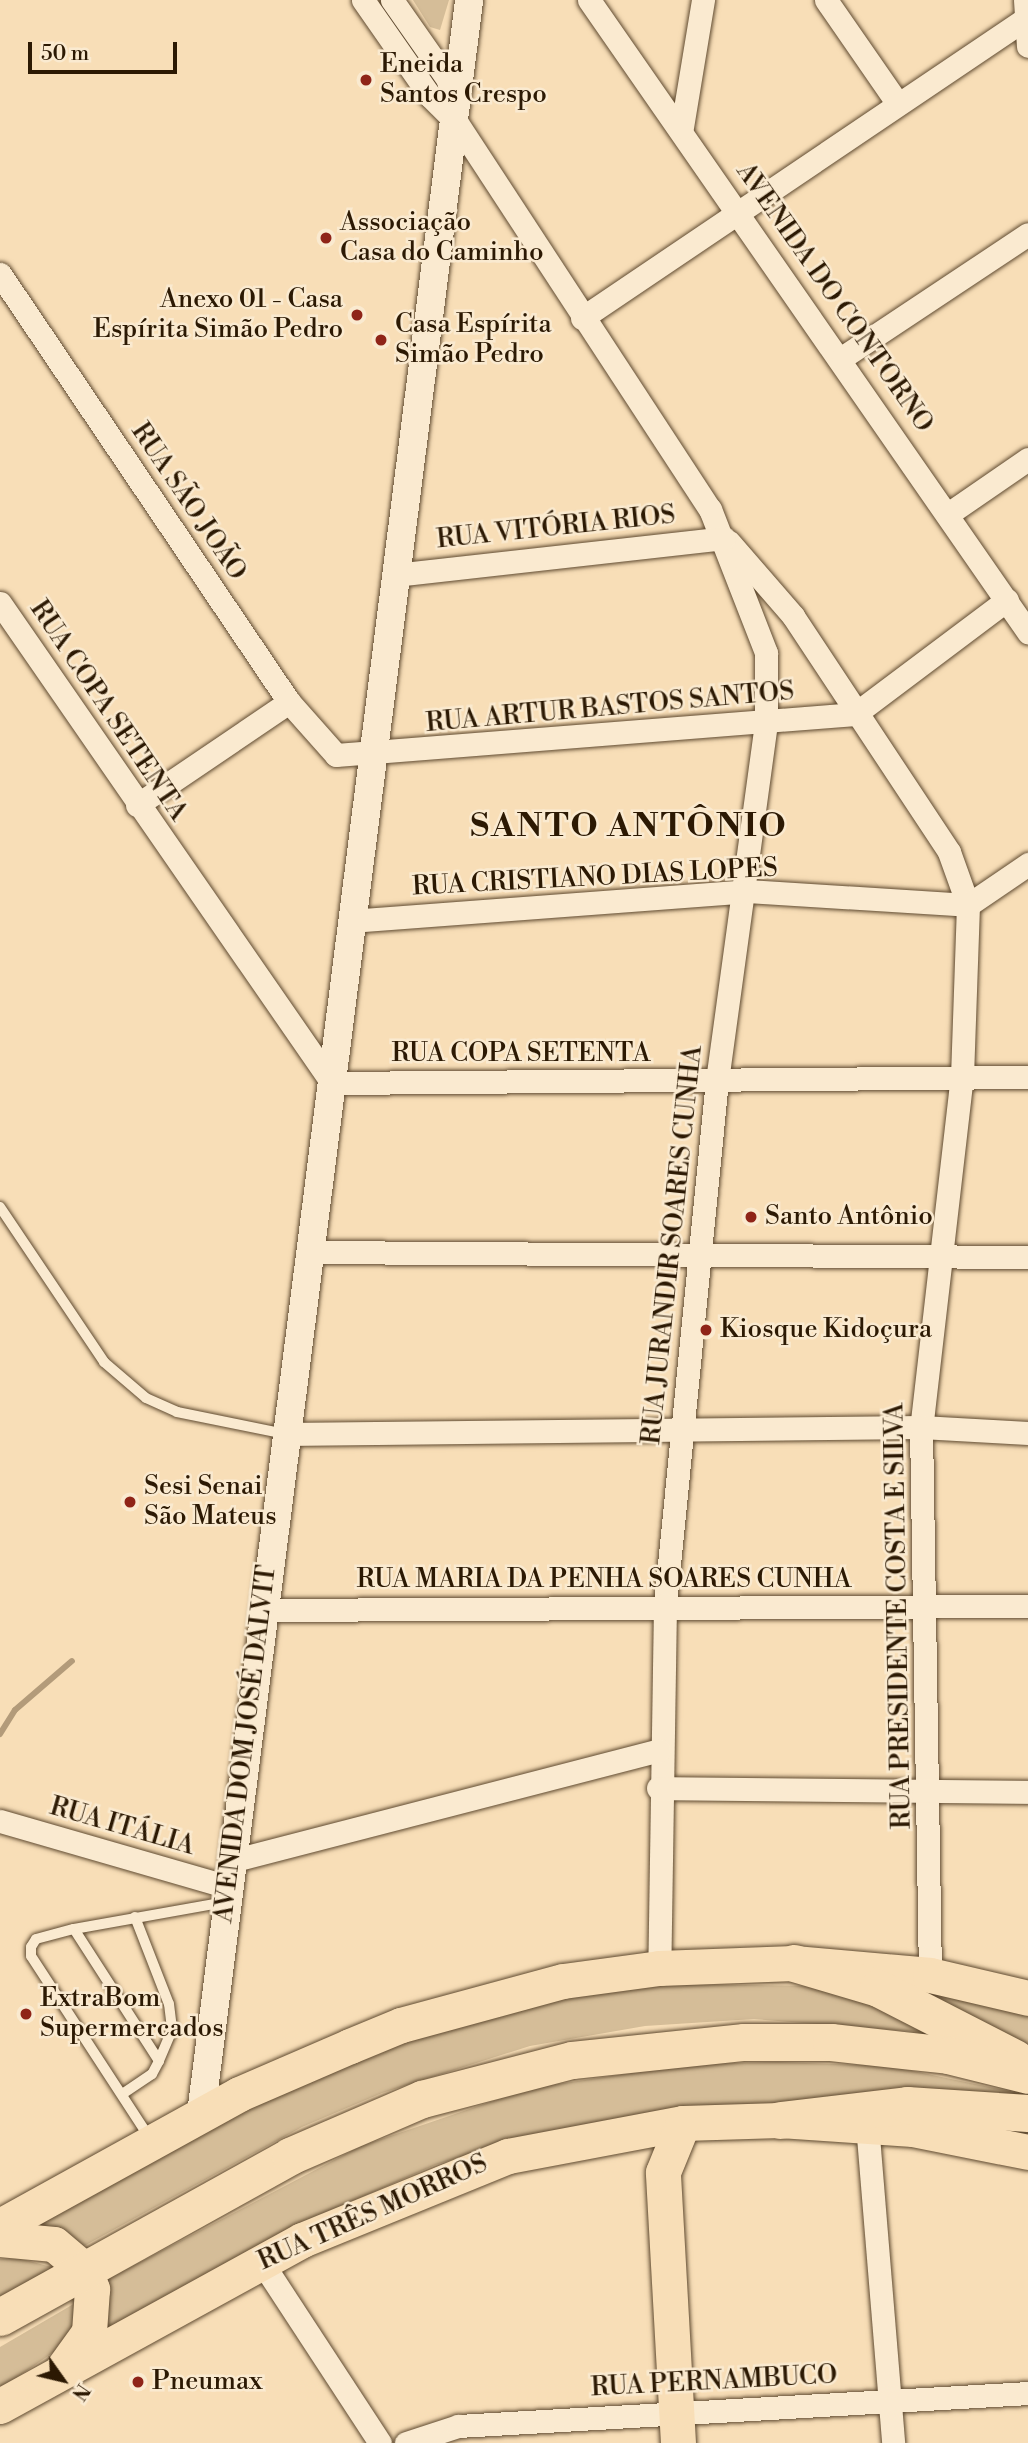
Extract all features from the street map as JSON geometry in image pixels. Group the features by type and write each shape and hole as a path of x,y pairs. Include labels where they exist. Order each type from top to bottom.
{"highway":[{"path":"793,1963 878,1988 1028,2065"},
{"path":"0,2317 290,2156 385,2114 572,2060 744,2042 831,2042 948,2055 1028,2075"},
{"path":"780,2120 907,2105 1028,2113"}],"main road":[{"path":"0,2226 201,2114 401,2025 563,1981 659,1968 793,1963 930,1975 1028,1998"},
{"name":"RUA TRÊS MORROS","path":"0,2406 261,2261 444,2177 618,2132 683,2123 780,2120 867,2124 1028,2152"},
{"path":"678,2428 663,2172 683,2123"},
{"path":"618,2132 663,2172"},
{"path":"0,2239 54,2244 83,2269 92,2289 89,2332 61,2371"}],"street":[{"path":"363,0 430,96 457,123 724,538"},
{"path":"392,0 448,80 457,123"},
{"name":"AVENIDA DOM JOSÉ DALVIT","path":"201,2114 285,1434 311,1252 370,755 457,123 469,0"},
{"name":"AVENIDA DO CONTORNO","path":"589,0 682,127 843,357 1028,632"},
{"path":"682,127 703,0"},
{"path":"826,0 896,101"},
{"path":"582,318 740,211 1024,10 1028,46"},
{"path":"843,357 1028,234"},
{"name":"RUA SÃO JOÃO","path":"0,274 289,702 336,755 370,755"},
{"path":"948,514 1028,459"},
{"name":"RUA VITÓRIA RIOS","path":"395,575 724,538"},
{"name":"RUA PRESIDENTE COSTA E SILVA","path":"724,538 772,585 949,852 968,905 962,1074 921,1427 930,1790 930,1975"},
{"name":"RUA JURANDIR SOARES CUNHA","path":"659,1968 658,1788 665,1605 680,1432 717,1080 747,891 766,723 766,653 724,538"},
{"path":"855,714 1007,600"},
{"name":"RUA COPA SETENTA","path":"0,603 331,1083 717,1080 962,1074 1028,1077"},
{"path":"137,805 289,702"},
{"name":"RUA ARTUR BASTOS SANTOS","path":"370,755 855,714"},
{"path":"968,905 1028,864"},
{"name":"RUA CRISTIANO DIAS LOPES","path":"350,922 747,891 968,905"},
{"path":"311,1252 698,1251 1028,1257"},
{"path":"285,1434 680,1432 921,1427 1028,1433"},
{"name":"RUA MARIA DA PENHA SOARES CUNHA","path":"264,1610 665,1605 1028,1606"},
{"path":"229,1884 659,1750"},
{"path":"658,1788 1028,1792"},
{"name":"RUA ITÁLIA","path":"0,1821 229,1884"},
{"path":"867,2124 893,2443"},
{"path":"261,2261 380,2443"},
{"name":"RUA PERNAMBUCO","path":"406,2443 458,2426 678,2428 891,2400 1028,2393"}],"lane":[{"path":"0,1207 104,1362 146,1398 177,1412 285,1434"},
{"path":"151,2140 31,1956 36,1940 74,1929 135,1917 229,1884"},
{"path":"122,2094 152,2074 172,2030 169,2004 135,1917"},
{"path":"74,1929 159,2061"}],"shaded area":[{"path":"413,0 449,0 440,30 430,27"},
{"path":"666,1984 818,1986 958,2035 754,2019 645,2026 530,2046 382,2093 302,2127 84,2246 33,2222 226,2117 365,2052 539,2001"},
{"path":"900,1984 1028,2009 1028,2051"},
{"path":"778,2062 889,2066 1028,2095 643,2114 507,2142 435,2165 291,2228 96,2338 108,2279 361,2146 531,2088 692,2064"},
{"path":"18,2258 55,2268 0,2300 0,2259"},
{"path":"77,2302 79,2314 64,2345 0,2389 0,2347"}],"waterway":[{"path":"0,1734 15,1710 72,1661"}],"place":[{"name":"Eneida Santos Crespo","path":"366,80"},
{"name":"Associação Casa do Caminho","path":"326,238"},
{"name":"Anexo 01 - Casa Espírita Simão Pedro","path":"357,315"},
{"name":"Casa Espírita Simão Pedro","path":"381,340"},
{"name":"Santo Antônio","path":"751,1217"},
{"name":"Kiosque Kidoçura","path":"706,1330"},
{"name":"Sesi Senai São Mateus","path":"130,1502"},
{"name":"ExtraBom Supermercados","path":"26,2014"},
{"name":"Pneumax","path":"138,2382"}],"district":[{"name":"SANTO ANTÔNIO","path":"629,827"}]}
